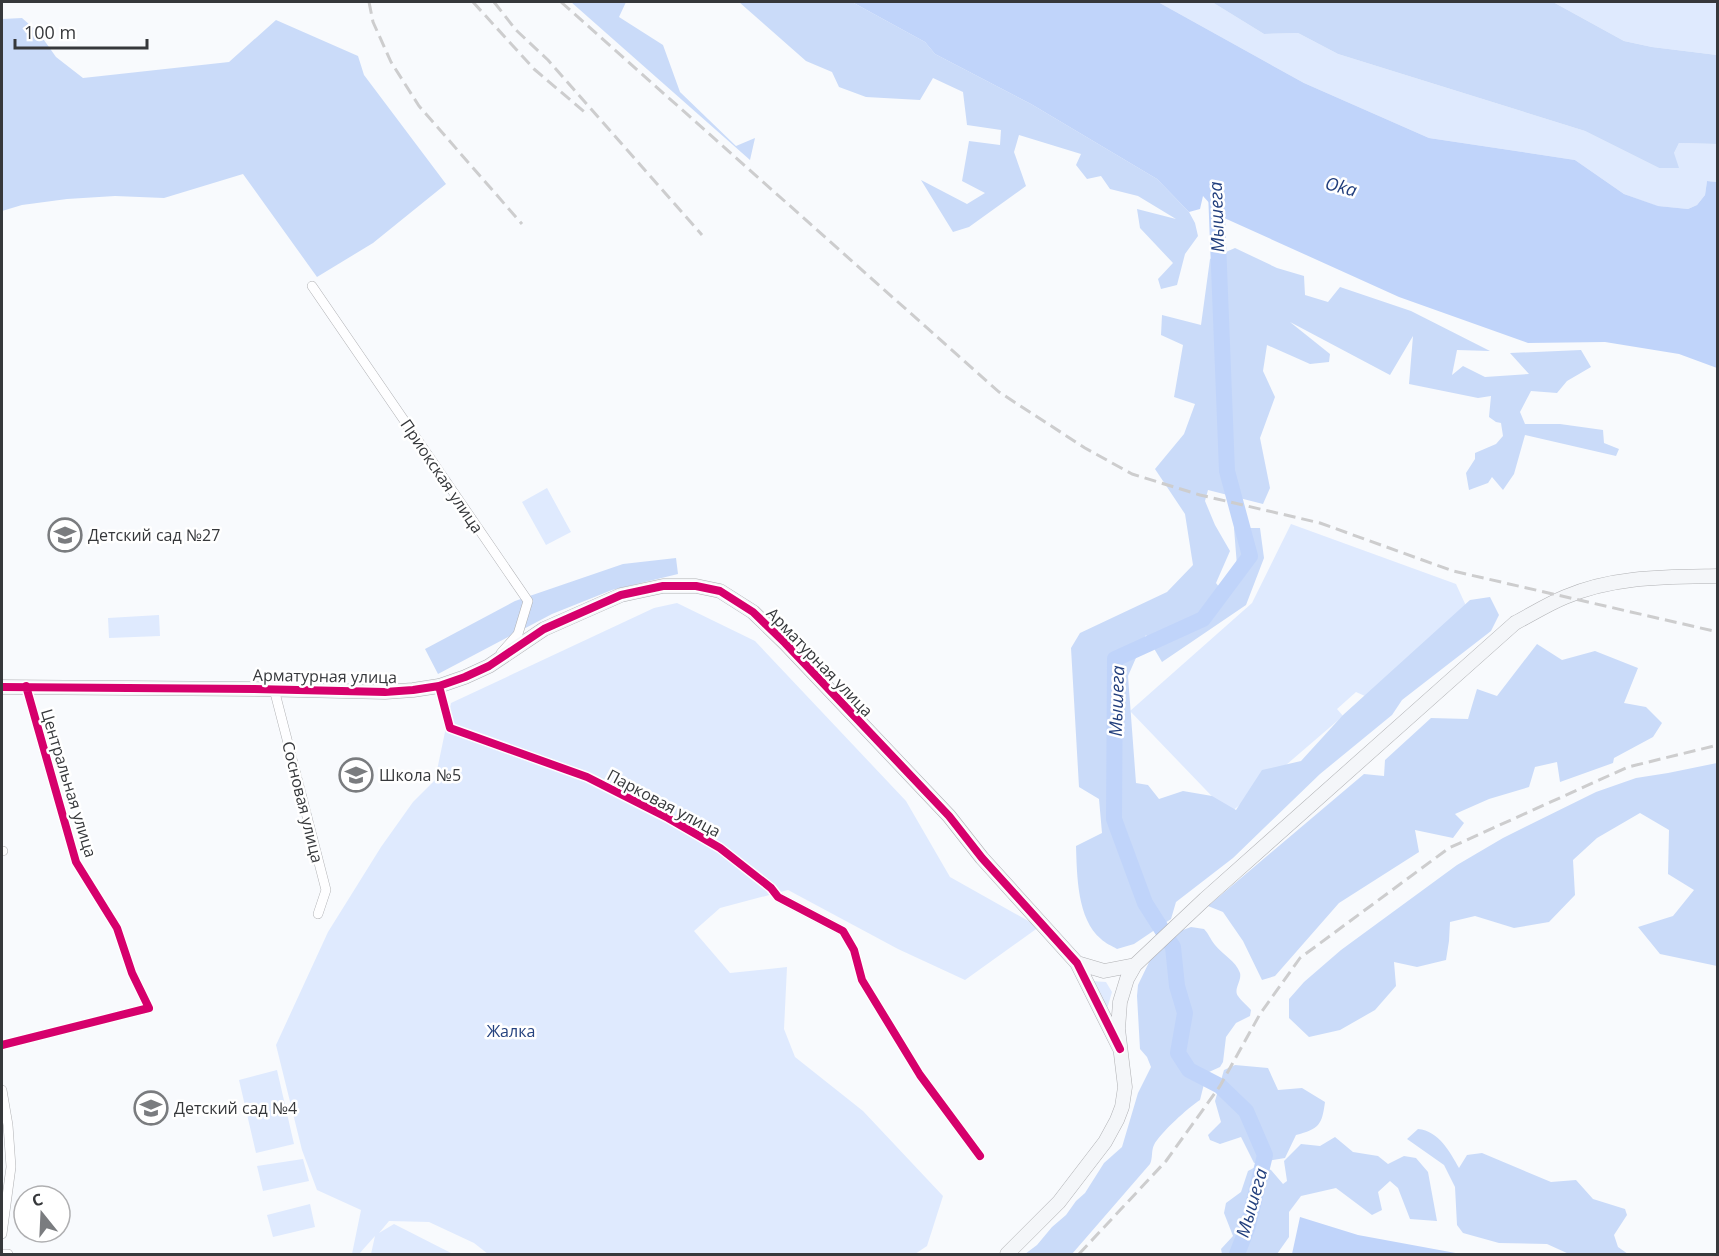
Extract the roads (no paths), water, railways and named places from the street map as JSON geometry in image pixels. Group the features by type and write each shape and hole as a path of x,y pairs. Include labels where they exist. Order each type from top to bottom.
{"street":[{"name":"Приокская улица","path":"312,286 528,601 518,634 489,666"},
{"path":"1007,1254 1059,1202 1105,1142 1117,1120 1124,1097 1124,1076 1118,1029 1120,1002 1127,979 1135,965 1515,623 1566,596 1606,584 1627,580 1718,576"},
{"name":"Арматурная улица","path":"2,687 385,692 413,690 439,686 465,677 489,666 544,629 621,595 663,586 696,586 720,591 753,612 785,643 949,816 989,866 1077,963 1120,1048"},
{"name":"Парковая улица","path":"439,686 450,728 587,777 668,818 720,848 771,888 778,897 843,931 854,950 862,980 920,1075 980,1156"},
{"name":"Центральная улица","path":"2,1045 149,1008 132,973 117,928 76,862 26,687"},
{"name":"Сосновая улица","path":"274,689 326,890 318,914"},
{"path":"1077,963 1104,970 1135,965"},
{"path":"2,1090 8,1125 11,1167 2,1234"},
{"path":"2,1254 8,1254"}],"water":[{"name":"Oka","path":"852,2 1158,2 1304,83 1429,138 1575,160 1624,194 1658,206 1688,209 1697,205 1705,195 1707,181 1717,182 1717,368 1679,354 1605,342 1528,343 1399,297 1222,217 1203,196 1200,209 1189,212 1157,179 1031,104 935,54 925,42"},
{"path":"1300,1217 1358,1235 1461,1254 1292,1254"}],"waterway":[{"name":"Мышега","path":"1216,191 1227,471 1250,556 1203,619 1115,659 1114,819 1145,903 1173,947 1177,986 1185,1013 1178,1053 1189,1070 1220,1086 1246,1111 1265,1155 1248,1226 1237,1254"}],"railway":[{"path":"369,2 373,22 391,62 419,106 522,224"},
{"path":"473,2 534,69 588,115"},
{"path":"494,2 516,30 548,60 702,235"},
{"path":"561,2 999,392 1085,448 1132,474 1200,495 1320,523 1453,571 1718,632"},
{"path":"1079,1254 1166,1161 1220,1086 1260,1014 1300,958 1449,848 1628,767 1718,745"}],"place":[{"name":"Детский сад №27","path":"65,535"},
{"name":"Школа №5","path":"356,775"},
{"name":"Детский сад №4","path":"151,1108"}],"park label":[{"name":"Жалка","path":"511,1031"}]}
